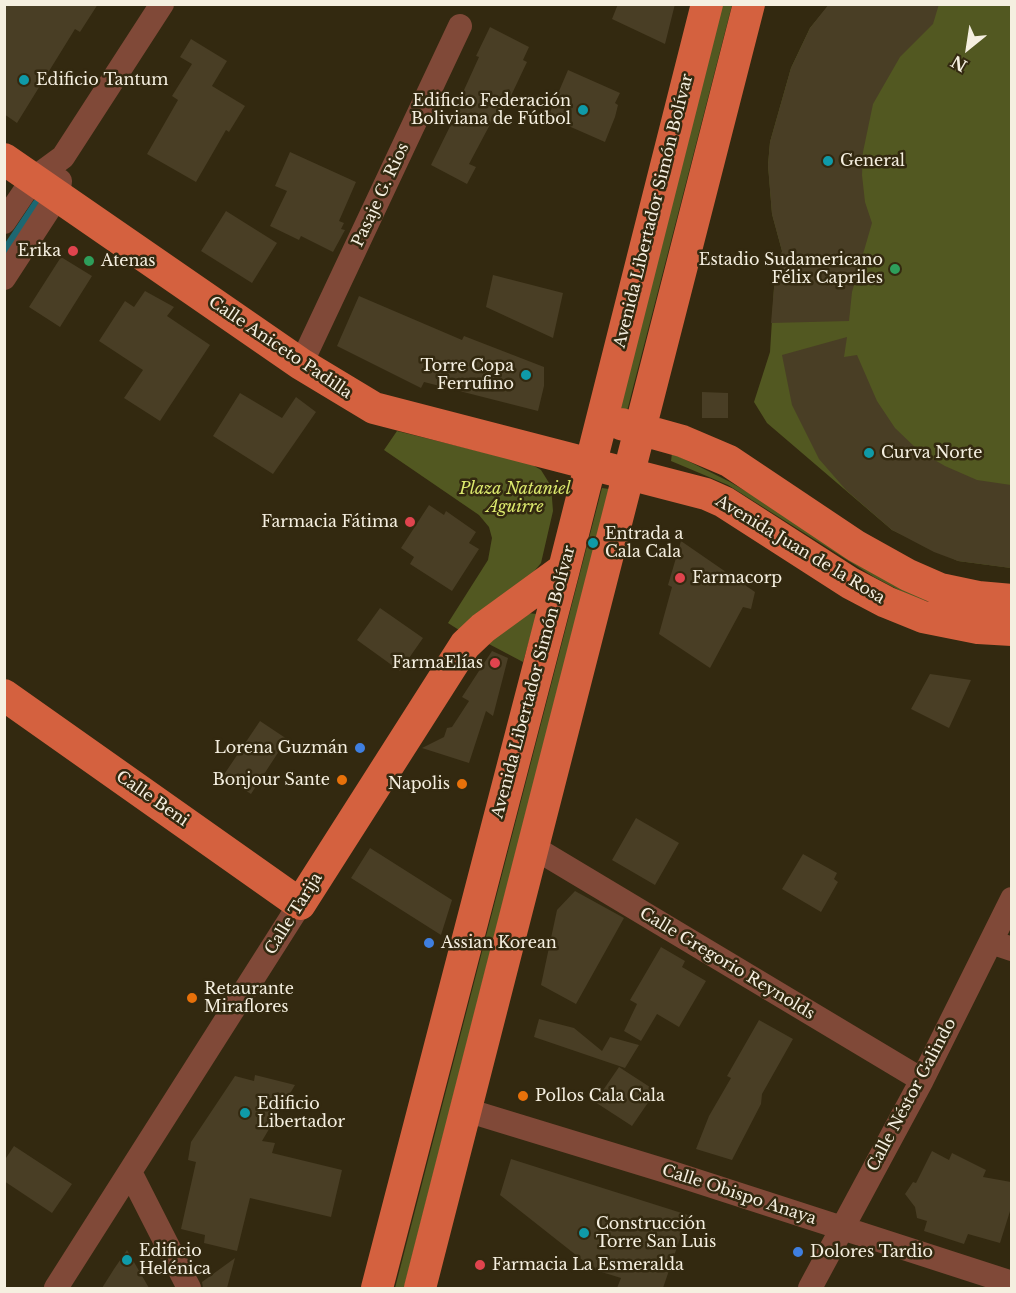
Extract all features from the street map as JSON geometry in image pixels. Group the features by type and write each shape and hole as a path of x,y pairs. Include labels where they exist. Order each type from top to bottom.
{"main road":[{"name":"Avenida Libertador Simón Bolívar","path":"377,1288 564,569 707,4"},
{"path":"420,1288 749,4"},
{"name":"Calle Aniceto Padilla","path":"4,159 302,364 374,408 590,462"},
{"name":"Avenida Juan de la Rosa","path":"601,418 682,441 729,461 856,546 908,575 940,589 978,597 1011,600"},
{"name":"Avenida Juan de la Rosa","path":"590,462 706,494 724,502 850,583 886,602 923,617 978,628 1011,630"},
{"name":"Calle Tarija","path":"300,904 465,645 483,628 564,569"},
{"name":"Calle Beni","path":"4,695 300,904"}],"street":[{"path":"4,278 45,187 162,4"},
{"name":"Pasaje G. Rios","path":"302,364 460,26"},
{"path":"4,222 45,187"},
{"name":"Calle Gregorio Reynolds","path":"533,847 922,1080"},
{"name":"Calle Néstor Galindo","path":"810,1288 922,1080 1001,945 1011,899"},
{"name":"Calle Tarija","path":"56,1288 300,904"},
{"name":"Calle Obispo Anaya","path":"466,1110 1011,1283"},
{"path":"130,1172 189,1288"}],"green space":[{"path":"722,5 732,5 627,411 618,408"},
{"name":"Estadio Sudamericano Félix Capriles","path":"829,5 1011,5 1011,568 958,561 892,530 767,423 754,402 770,352 774,288 782,251 772,214 768,165 770,142 791,68 810,28"},
{"name":"Plaza Nataniel Aguirre","path":"397,431 531,464 541,470 551,486 553,511 541,563 531,575 459,630 448,623 488,560 492,538 489,527 479,515 384,450"},
{"path":"672,453 730,482 944,606 912,597 874,577 728,485 671,461"},
{"path":"602,488 609,489 404,1288 395,1288"},
{"path":"527,613 537,614 523,662 487,643"}],"building":[{"name":"Edificio Tantum","path":"4,4 98,4 80,32 75,29 17,123 4,114"},
{"path":"618,4 675,4 665,44 612,19"},
{"name":"General","path":"829,4 939,4 933,24 900,57 873,104 863,152 862,175 865,202 872,223 852,292 849,321 771,323 774,288 782,251 772,214 768,165 770,142 791,68 810,28"},
{"path":"490,27 529,47 523,60 527,62 500,119 494,117 469,164 476,167 467,184 431,165 462,102 459,101"},
{"path":"191,39 227,61 212,86 245,106 229,132 226,130 196,182 147,154 178,100 172,96 192,64 180,57"},
{"name":"Edificio Federación Boliviana de Fútbol","path":"568,70 620,93 615,103 618,105 615,117 605,142 548,117"},
{"path":"290,152 356,182 339,221 344,223 341,229 345,230 333,252 301,236 299,240 270,226 287,191 275,186"},
{"path":"226,211 277,243 252,283 201,251"},
{"path":"61,257 92,276 60,327 29,307"},
{"path":"493,275 563,293 553,338 486,307"},
{"path":"145,291 174,307 167,316 210,345 160,421 124,398 143,370 99,341 125,301 134,307"},
{"path":"359,296 462,340 464,336 544,367 544,386 538,411 424,382 421,388 337,346"},
{"name":"Curva Norte","path":"847,337 844,357 857,355 877,401 895,428 919,451 977,480 1011,485 1011,568 958,561 934,552 892,530 846,490 819,459 792,405 782,355"},
{"path":"702,392 728,393 728,418 702,418"},
{"path":"240,393 282,418 296,397 316,412 273,474 213,436"},
{"path":"429,505 444,515 446,511 476,532 469,543 479,549 452,591 410,564 414,557 401,548"},
{"path":"681,541 755,592 751,609 743,607 710,668 659,634 672,587 668,585"},
{"path":"380,608 423,638 400,671 357,640"},
{"path":"492,651 508,658 493,716 486,711 469,763 422,748 444,737 447,728 452,727 469,701 462,697"},
{"path":"930,674 971,680 949,728 911,709"},
{"path":"260,721 287,739 251,794 223,776"},
{"path":"636,818 679,843 655,885 612,860"},
{"path":"370,848 452,900 441,935 351,878"},
{"path":"803,854 837,873 834,879 838,882 821,912 782,889"},
{"path":"575,891 624,918 576,1004 541,985 557,910"},
{"path":"661,947 685,961 682,967 706,981 679,1027 657,1014 641,1041 624,1031 637,1004 630,1000"},
{"path":"539,1019 574,1028 602,1051 610,1037 639,1045 625,1068 534,1037"},
{"path":"759,1020 793,1039 762,1094 761,1104 732,1160 696,1149 709,1116 731,1078 727,1076"},
{"path":"619,1067 656,1091 632,1126 595,1102"},
{"path":"255,1075 295,1085 262,1141 275,1143 272,1153 342,1170 331,1217 250,1198 237,1251 204,1243 205,1235 181,1229 196,1162 188,1160 191,1142 235,1076 254,1081"},
{"path":"14,1146 72,1184 52,1213 4,1181 4,1161"},
{"path":"932,1151 949,1160 952,1153 986,1170 983,1177 1011,1182 1011,1208 1000,1243 968,1234 964,1244 924,1231 927,1221 917,1218 915,1207 905,1194 913,1182 916,1183"},
{"name":"Construcción Torre San Luis","path":"511,1159 688,1215 663,1288 617,1288 621,1278 595,1270 500,1195"},
{"name":"Edificio Helénica","path":"127,1250 149,1288 102,1288 114,1269"},
{"path":"235,1258 227,1288 203,1288 202,1282"}],"waterway":[{"path":"4,251 36,203"}],"place":[{"name":"Edificio Tantum","path":"24,80"},
{"name":"Edificio Federación Boliviana de Fútbol","path":"583,110"},
{"name":"General","path":"828,161"},
{"name":"Erika","path":"73,251"},
{"name":"Atenas","path":"89,261"},
{"name":"Estadio Sudamericano Félix Capriles","path":"895,269"},
{"name":"Torre Copa Ferrufino","path":"526,375"},
{"name":"Curva Norte","path":"869,453"},
{"name":"Farmacia Fátima","path":"410,522"},
{"name":"Entrada a Cala Cala","path":"593,543"},
{"name":"Farmacorp","path":"680,578"},
{"name":"FarmaElías","path":"495,663"},
{"name":"Lorena Guzmán","path":"360,748"},
{"name":"Bonjour Sante","path":"342,780"},
{"name":"Napolis","path":"462,784"},
{"name":"Assian Korean","path":"429,943"},
{"name":"Retaurante Miraflores","path":"192,998"},
{"name":"Pollos Cala Cala","path":"523,1096"},
{"name":"Edificio Libertador","path":"245,1113"},
{"name":"Construcción Torre San Luis","path":"584,1233"},
{"name":"Dolores Tardio","path":"798,1252"},
{"name":"Edificio Helénica","path":"127,1260"},
{"name":"Farmacia La Esmeralda","path":"480,1265"}]}
